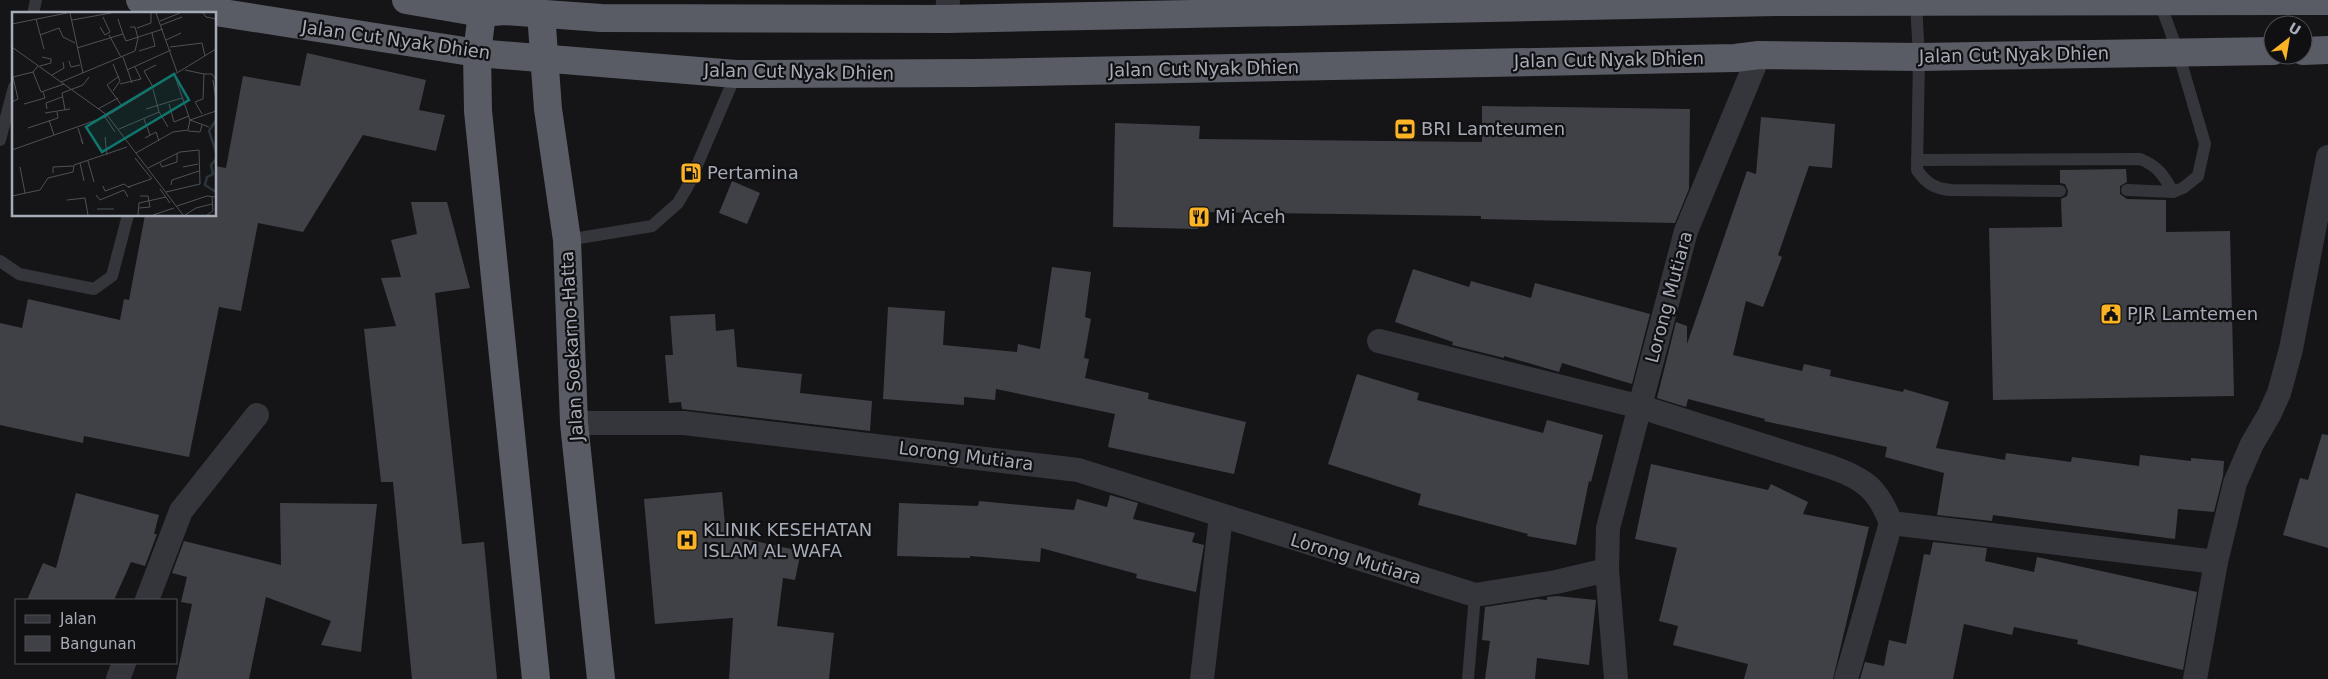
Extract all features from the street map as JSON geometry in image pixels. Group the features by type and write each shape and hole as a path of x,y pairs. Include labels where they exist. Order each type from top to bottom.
{"highway":[{"name":"Jalan Cut Nyak Dhien","path":"140,0 188,12"},
{"path":"406,0 482,12 541,13 601,18 947,9 1776,1 1916,3 2328,1"},
{"path":"482,12 476,53 478,111 536,679"},
{"name":"Jalan Soekarno-Hatta","path":"541,13 548,109 567,240 574,423 601,679"},
{"name":"Jalan Cut Nyak Dhien","path":"216,16 476,53 736,74 975,73 1735,58 1758,55 1919,56 2263,51"},
{"path":"2313,50 2328,50"}],"street":[{"name":"Lorong Mutiara","path":"574,423 684,423 1078,470 1475,595 1556,582 1607,570 1608,528 1686,231 1758,55"},
{"path":"2195,679 2216,562 2235,483 2252,444 2279,393 2290,349 2328,157"},
{"path":"1379,341 1641,407 1854,475 1877,494 1883,503 1890,523 1846,679"},
{"path":"147,599 180,511 256,415"},
{"path":"1202,679 1221,516"},
{"path":"1890,523 2216,562"},
{"path":"1607,570 1616,679"},
{"path":"118,679 124,664"}],"lane":[{"path":"1916,3 1919,56 1917,170 1924,180 1941,189 2060,190"},
{"path":"2127,190 2173,192 2183,188 2198,176 2204,144 2178,52 2160,3"},
{"path":"567,240 652,226 678,203 690,184 736,74"},
{"path":"0,140 12,95"},
{"path":"1918,160 2140,159 2152,164 2161,171 2173,192"},
{"path":"0,261 19,274 94,289 112,276 128,216"},
{"path":"1468,679 1475,595"}],"building":[{"path":"307,53 426,80 419,110 445,115 436,151 363,135 303,232 258,223 241,311 219,307 189,457 84,436 83,443 0,425 0,323 22,328 28,299 120,320 124,299 129,300 145,216 216,216 216,166 226,168 243,76 300,86"},
{"path":"1482,106 1690,109 1689,189 1675,223 1481,219 1481,216 1198,212 1198,229 1113,227 1115,123 1200,126 1199,139 1482,142"},
{"path":"1761,117 1835,124 1832,168 1809,166 1778,255 1782,257 1763,307 1746,301 1733,355 1802,371 1804,364 1831,370 1830,376 1903,392 1904,389 1949,402 1936,448 2005,460 2006,453 2071,462 2072,457 2139,466 2140,455 2191,461 2191,458 2224,461 2223,476 2214,512 2178,509 2175,539 1993,515 1992,521 1937,515 1944,473 1885,457 1887,447 1764,421 1765,419 1688,399 1686,407 1657,398 1676,322 1687,326 1687,344 1747,171 1756,174"},
{"name":"PJR Lamtemen","path":"2126,169 2127,182 2120,186 2120,194 2127,199 2166,200 2166,232 2230,231 2234,396 1993,400 1989,228 2062,227 2061,199 2067,196 2068,191 2065,184 2060,183 2060,170"},
{"path":"732,181 760,193 747,224 719,213"},
{"path":"411,202 447,202 470,288 435,293 462,544 484,542 497,679 412,679 393,482 381,482 364,329 396,326 381,278 401,277 391,240 417,234"},
{"path":"1052,267 1091,272 1085,317 1091,319 1084,358 1089,359 1085,378 1149,393 1148,399 1246,422 1234,474 1108,447 1115,414 996,389 995,400 964,397 964,405 883,399 888,307 945,311 943,345 1017,352 1018,344 1040,349"},
{"path":"1413,269 1469,287 1471,281 1531,298 1535,283 1650,314 1632,384 1562,363 1559,372 1504,356 1504,358 1452,345 1453,342 1395,322"},
{"path":"715,314 716,331 734,329 737,367 802,374 800,393 872,401 870,431 682,409 681,402 669,403 665,355 673,355 670,316"},
{"path":"1357,374 1419,393 1417,400 1543,433 1547,420 1603,435 1591,482 1589,481 1576,545 1527,536 1528,534 1418,505 1421,494 1328,464"},
{"path":"2322,434 2328,435 2328,548 2283,535 2300,478 2308,480"},
{"path":"1651,464 1768,490 1771,484 1808,502 1803,514 1869,527 1833,679 1744,679 1748,664 1673,645 1678,626 1659,621 1677,548 1635,539"},
{"path":"722,492 726,535 801,551 795,580 783,578 777,626 834,633 829,679 729,679 733,618 655,624 644,499"},
{"path":"76,493 159,515 154,534 157,534 145,566 131,562 114,599 27,599 43,563 56,568"},
{"path":"1110,495 1138,503 1133,519 1195,533 1192,542 1204,545 1196,592 1136,578 1137,574 1041,548 1040,562 970,556 970,558 897,556 899,503 978,506 979,501 1074,510 1077,499 1107,507"},
{"path":"280,503 377,504 361,652 321,645 331,621 266,597 249,679 176,679 192,604 181,602 187,577 172,573 184,541 281,565"},
{"path":"1933,542 1987,548 1985,561 2034,572 2037,557 2197,592 2183,670 2077,644 2078,640 2014,627 2012,635 1964,624 1953,679 1860,679 1865,662 1884,666 1889,640 1906,644 1924,554 1930,555"},
{"path":"1557,596 1596,600 1589,665 1537,658 1535,679 1485,679 1490,641 1482,640 1485,607 1537,599 1547,600 1547,597"}],"place":[{"name":"BRI Lamteumen","path":"1405,129"},
{"name":"Pertamina","path":"691,173"},
{"name":"Mi Aceh","path":"1199,217"},
{"name":"PJR Lamtemen","path":"2111,314"},
{"name":"KLINIK KESEHATAN ISLAM AL WAFA","path":"687,540"}]}
